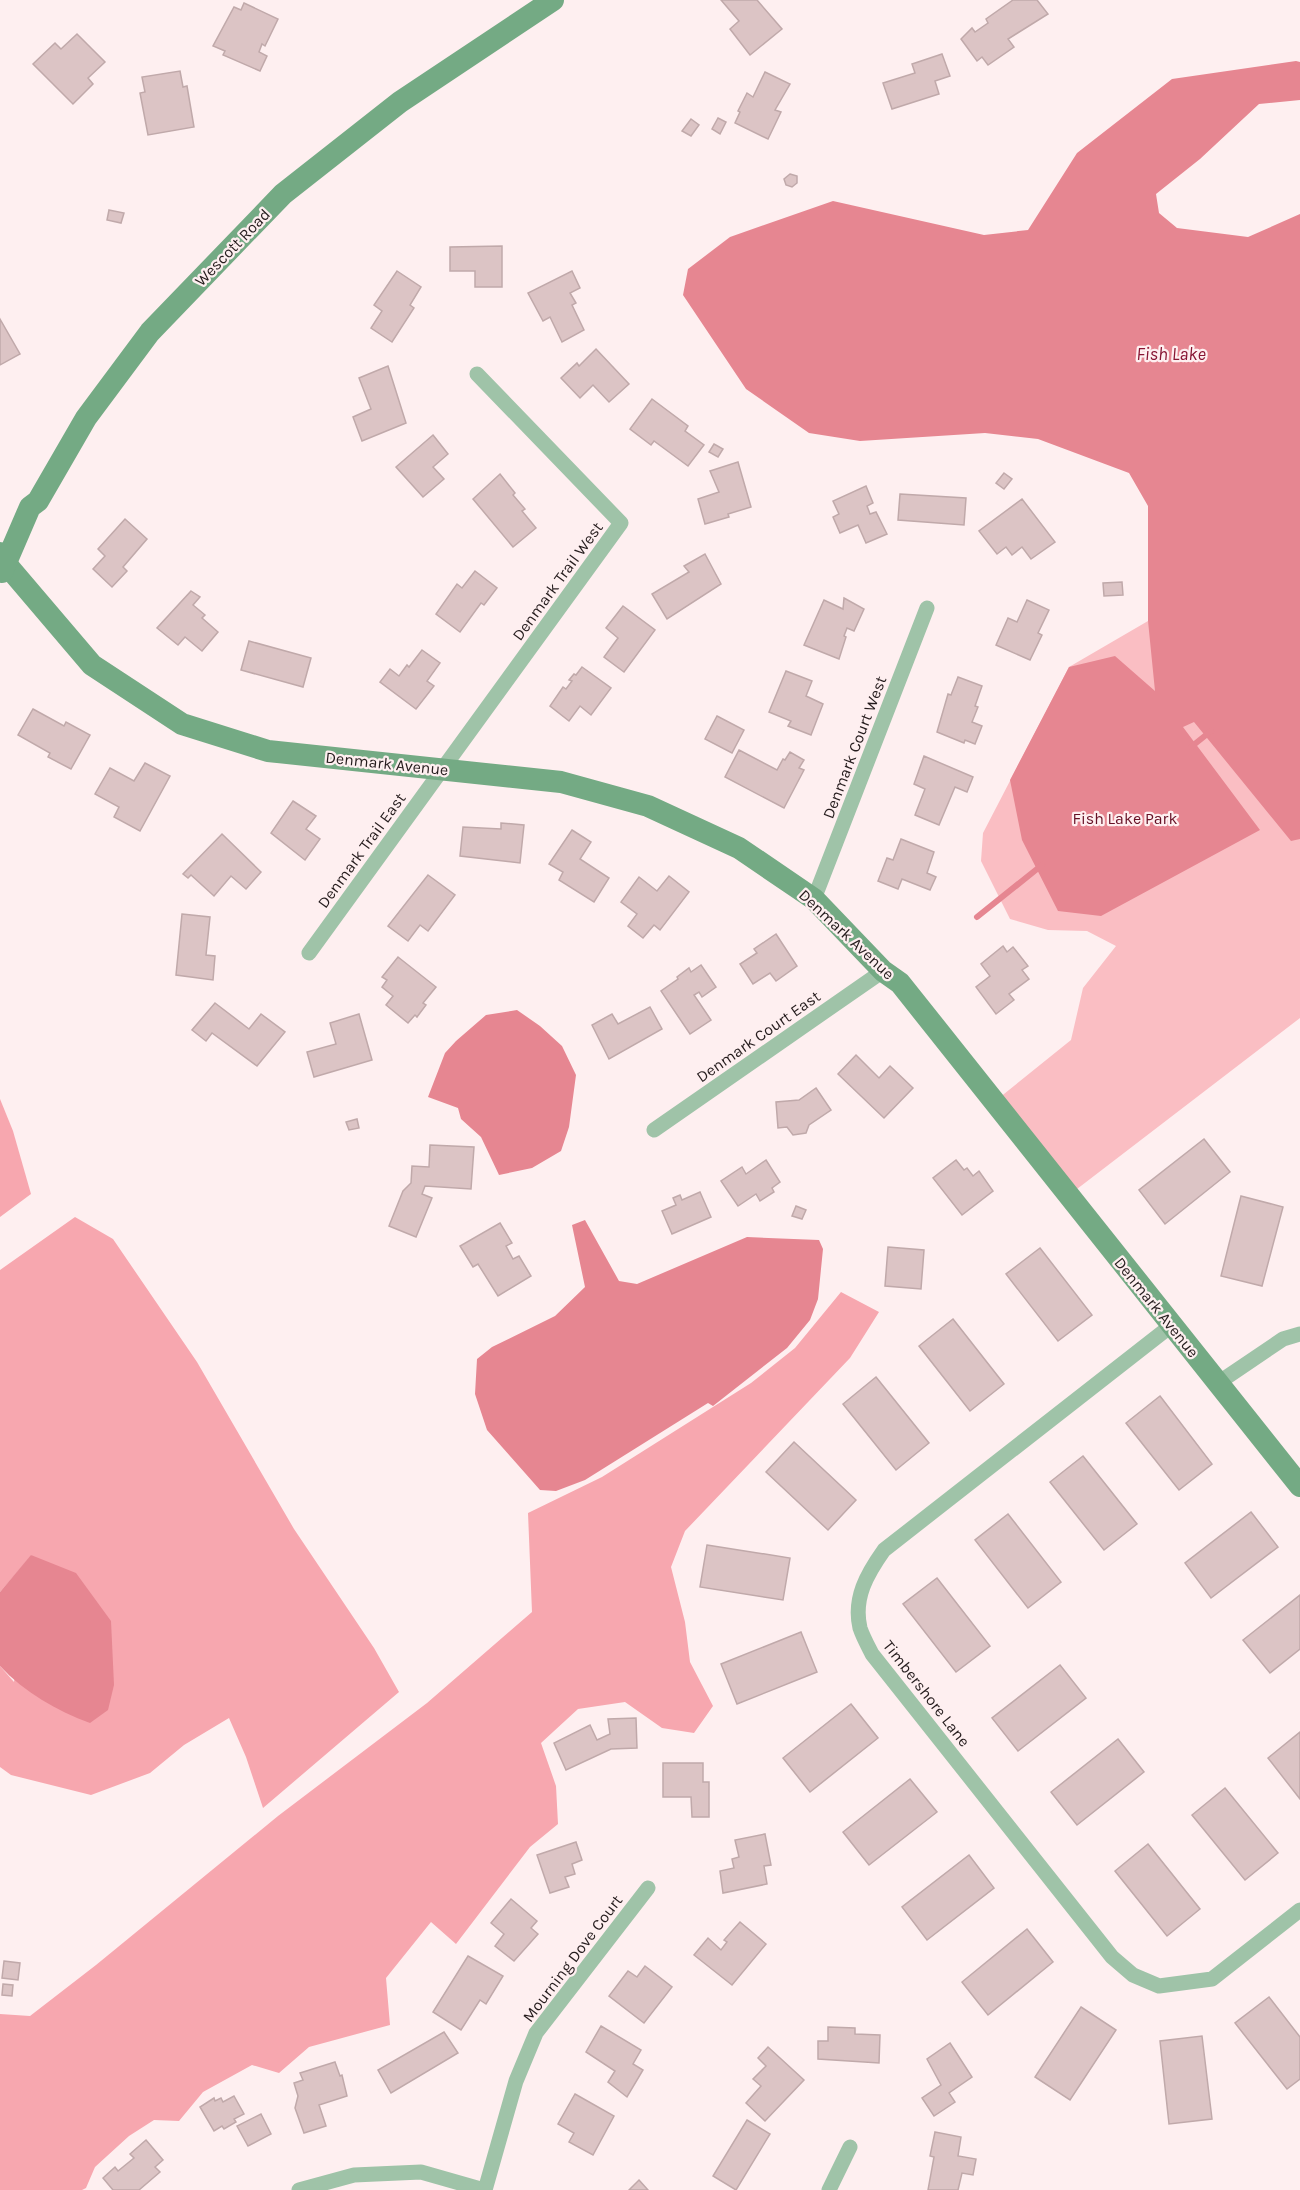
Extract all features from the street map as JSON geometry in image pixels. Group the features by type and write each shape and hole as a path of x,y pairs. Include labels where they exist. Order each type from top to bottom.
{"street":[{"name":"Wescott Road","path":"2,564 30,507 38,501 86,418 143,342 282,194 400,102 552,0"},
{"name":"Denmark Trail West","path":"443,769 621,523 477,374"},
{"name":"Denmark Avenue","path":"2,564 92,665 182,724 268,751 561,782 648,806 739,848 814,899 883,971 900,983 1300,1486"},
{"name":"Denmark Court West","path":"814,899 927,608"},
{"name":"Denmark Trail East","path":"309,953 443,769"},
{"name":"Denmark Court East","path":"654,1130 883,971"},
{"name":"Timbershore Lane","path":"1172,1325 884,1550 868,1573 858,1601 861,1629 872,1654 1112,1957 1132,1975 1159,1986 1212,1978 1300,1910"},
{"path":"1218,1383 1282,1339 1300,1334"},
{"name":"Mourning Dove Court","path":"484,2190 516,2081 536,2033 648,1888"},
{"path":"829,2190 850,2147"},
{"path":"299,2190 354,2175 421,2172 484,2190"}],"green space":[{"name":"Fish Lake Park","path":"1148,621 1195,721 1300,815 1300,1018 1077,1189 994,1102 1071,1040 1083,988 1116,946 1087,931 1048,930 1010,919 981,861 983,833 1069,667"}],"shaded area":[{"path":"0,1099 13,1131 31,1194 0,1217"},
{"path":"75,1217 113,1239 197,1362 294,1529 374,1648 399,1692 263,1808 246,1757 229,1718 184,1745 150,1773 91,1795 11,1775 0,1767 0,1666 14,1682 32,1555 0,1592 0,1270"},
{"path":"841,1292 879,1312 850,1358 685,1531 671,1567 685,1622 690,1662 713,1706 694,1733 662,1728 625,1702 578,1709 541,1743 556,1786 558,1824 530,1847 456,1944 431,1922 386,1978 390,2025 309,2047 279,2073 252,2065 203,2092 179,2121 154,2120 129,2136 95,2167 86,2188 82,2190 0,2190 0,2014 30,2016 278,1816 427,1703 532,1612 528,1513 602,1477 751,1383 795,1348"}],"water":[{"name":"Fish Lake","path":"1300,62 1300,100 1259,104 1200,159 1156,194 1159,213 1177,228 1248,237 1300,214 1300,839 1291,841 1194,722 1183,727 1260,830 1101,916 1058,911 1022,840 1010,780 1069,667 1115,656 1155,691 1148,621 1148,506 1129,473 1038,439 985,433 860,441 809,433 746,389 683,295 688,269 730,237 833,201 984,235 1028,230 1077,153 1172,79"},
{"path":"517,1010 540,1026 562,1046 576,1075 569,1127 561,1151 532,1168 499,1175 481,1137 461,1119 458,1108 428,1097 445,1053 456,1041 486,1015"},
{"path":"585,1220 619,1281 637,1284 747,1237 819,1240 823,1249 818,1299 810,1320 787,1348 713,1406 708,1403 585,1480 556,1491 540,1490 487,1430 475,1394 477,1359 492,1347 555,1316 585,1287 572,1225"},
{"path":"31,1555 76,1573 111,1621 114,1685 108,1710 90,1723 42,1700 0,1666 0,1592"}],"building":[{"path":"721,0 757,0 782,29 750,55 730,29 739,21"},
{"path":"1013,0 1037,0 1048,14 1008,39 1014,47 988,65 982,57 977,61 961,39 972,28 975,32 988,23 986,19"},
{"path":"244,3 278,19 265,46 262,44 259,52 267,56 260,71 223,55 225,51 213,46 234,7 241,10"},
{"path":"77,34 105,62 88,78 93,84 73,104 33,64 55,43 61,49"},
{"path":"942,54 950,76 935,81 939,94 892,109 883,83 915,73 912,64"},
{"path":"180,71 183,87 187,86 194,127 148,135 140,93 145,92 142,77"},
{"path":"765,72 790,84 775,110 781,112 768,139 735,123 747,93 753,97"},
{"path":"718,118 726,122 720,134 712,129"},
{"path":"691,119 699,125 691,136 682,131"},
{"path":"790,174 797,176 797,183 792,187 786,185 784,179"},
{"path":"109,210 124,213 121,223 107,220"},
{"path":"502,246 502,287 475,287 475,271 450,271 450,247"},
{"path":"397,271 421,287 410,305 414,308 392,342 371,328 382,311 374,305"},
{"path":"572,271 580,288 570,293 576,303 572,305 584,330 562,342 550,317 543,321 528,293"},
{"path":"0,319 20,354 0,365"},
{"path":"596,349 629,384 609,402 593,385 580,398 561,378 577,363 579,366"},
{"path":"388,366 406,423 362,441 353,417 371,409 359,378"},
{"path":"652,399 688,426 685,431 704,445 688,466 654,441 651,445 630,429"},
{"path":"433,435 448,454 433,467 444,479 423,497 396,467"},
{"path":"714,444 723,449 718,457 709,452"},
{"path":"738,462 751,507 705,524 698,499 719,492 710,471"},
{"path":"1004,473 1012,479 1004,489 996,483"},
{"path":"500,474 525,509 522,511 536,528 513,547 473,499"},
{"path":"866,486 873,503 867,506 870,514 876,512 887,534 866,543 858,525 840,533 833,517 839,514 833,501"},
{"path":"900,494 966,498 964,525 898,520"},
{"path":"1022,499 1055,542 1031,559 1022,547 1012,555 1006,547 997,554 979,531"},
{"path":"125,519 147,539 123,567 127,571 112,587 93,569 105,556 98,549"},
{"path":"705,554 721,584 667,619 652,594 689,572 684,566"},
{"path":"475,571 497,588 484,605 481,603 460,632 436,614 457,584 462,588"},
{"path":"1122,582 1123,595 1104,596 1103,583"},
{"path":"191,591 200,597 193,605 205,615 202,618 218,632 202,651 185,637 178,645 157,628"},
{"path":"844,598 864,609 854,631 847,628 839,659 804,645 824,600 843,609"},
{"path":"1027,600 1049,610 1038,633 1042,635 1030,660 996,645 1008,618 1017,622"},
{"path":"623,606 655,630 624,672 604,657 618,638 606,628"},
{"path":"249,641 311,658 303,687 241,670"},
{"path":"422,650 440,663 427,681 434,686 416,709 380,682 390,669 399,676"},
{"path":"582,667 611,688 591,715 580,706 569,721 550,706 563,687 566,689 572,681 569,680"},
{"path":"786,671 812,681 806,696 823,704 811,735 788,726 791,721 769,712"},
{"path":"958,677 982,686 972,722 982,726 975,744 965,740 964,743 937,732 948,694 951,695"},
{"path":"33,709 64,726 66,722 90,735 71,769 48,757 50,753 18,735"},
{"path":"717,716 744,730 732,753 705,739"},
{"path":"739,750 777,770 790,752 804,760 799,768 804,770 784,808 725,777"},
{"path":"924,756 973,777 967,792 955,787 939,825 915,815 925,789 914,784"},
{"path":"145,763 170,776 140,831 114,817 119,807 95,794 110,768 134,781"},
{"path":"293,801 316,816 306,829 320,839 305,860 271,833"},
{"path":"501,823 524,825 520,863 460,856 463,827 501,829"},
{"path":"572,830 591,842 580,859 609,878 594,902 559,880 563,872 549,864"},
{"path":"222,834 261,872 246,889 231,876 214,896 191,875 188,878 183,874"},
{"path":"901,839 934,852 927,873 936,877 930,890 902,879 898,889 878,881 887,858 893,860"},
{"path":"428,875 455,895 428,931 420,925 408,941 388,926"},
{"path":"669,876 689,892 660,930 654,925 643,938 628,926 637,914 621,902 639,877 657,891"},
{"path":"182,914 210,917 206,955 215,956 213,980 176,975"},
{"path":"776,934 797,966 776,981 770,973 753,984 740,964 757,953 754,949"},
{"path":"1003,946 1007,952 1013,947 1028,966 1022,970 1029,979 1009,994 1014,1000 996,1014 976,987 990,976 981,964"},
{"path":"398,957 436,987 423,1003 426,1005 417,1017 415,1015 408,1023 386,1005 393,996 382,987 387,980 382,977"},
{"path":"701,965 716,987 702,997 699,992 694,995 711,1020 690,1034 661,991 689,968 691,972"},
{"path":"215,1003 249,1029 261,1014 285,1032 257,1066 212,1033 206,1041 192,1030"},
{"path":"650,1007 662,1029 609,1059 592,1025 612,1014 618,1024"},
{"path":"359,1014 372,1060 314,1077 307,1052 336,1044 330,1023"},
{"path":"856,1055 879,1078 890,1066 913,1088 884,1118 838,1074"},
{"path":"816,1088 831,1110 809,1125 806,1133 793,1135 787,1127 778,1128 776,1102 799,1100"},
{"path":"357,1119 359,1128 349,1130 346,1122"},
{"path":"1204,1139 1230,1172 1165,1224 1139,1190"},
{"path":"430,1145 474,1147 471,1189 425,1186 422,1194 432,1198 416,1237 389,1226 403,1191 411,1183 412,1166 429,1167"},
{"path":"766,1160 780,1182 772,1188 774,1192 760,1201 756,1194 738,1206 721,1181 742,1167 746,1174"},
{"path":"956,1160 973,1176 979,1171 993,1191 962,1215 933,1178"},
{"path":"700,1192 711,1217 672,1234 662,1211 676,1205 673,1198 680,1195 682,1200"},
{"path":"1241,1196 1283,1207 1262,1286 1221,1276"},
{"path":"796,1206 806,1210 802,1219 792,1216"},
{"path":"500,1223 512,1243 506,1246 513,1259 519,1256 531,1276 498,1296 478,1264 473,1267 460,1246"},
{"path":"888,1247 924,1250 921,1289 885,1286"},
{"path":"1040,1248 1092,1315 1058,1341 1006,1274"},
{"path":"953,1319 1004,1384 970,1411 919,1346"},
{"path":"876,1377 929,1443 896,1470 843,1404"},
{"path":"1160,1396 1212,1464 1179,1490 1126,1423"},
{"path":"794,1442 856,1500 828,1530 766,1472"},
{"path":"1083,1456 1137,1524 1104,1550 1050,1482"},
{"path":"1251,1512 1278,1547 1211,1598 1185,1563"},
{"path":"1008,1514 1061,1582 1028,1608 975,1540"},
{"path":"707,1545 790,1558 783,1600 700,1587"},
{"path":"937,1578 990,1646 956,1672 903,1604"},
{"path":"1300,1595 1300,1649 1270,1673 1243,1640"},
{"path":"801,1632 817,1672 737,1704 721,1664"},
{"path":"1060,1665 1086,1698 1018,1751 992,1718"},
{"path":"851,1704 878,1738 810,1792 783,1758"},
{"path":"636,1718 637,1748 611,1749 566,1770 554,1743 590,1725 597,1740 610,1734 608,1719"},
{"path":"1300,1732 1300,1799 1268,1758"},
{"path":"1118,1739 1144,1772 1077,1825 1051,1792"},
{"path":"663,1763 703,1763 703,1782 709,1782 709,1817 692,1817 691,1797 663,1797"},
{"path":"910,1779 937,1812 869,1865 843,1832"},
{"path":"1225,1788 1278,1853 1245,1880 1192,1815"},
{"path":"765,1834 771,1865 764,1866 767,1884 723,1893 720,1871 734,1868 732,1859 739,1857 735,1840"},
{"path":"576,1842 582,1860 572,1864 575,1874 565,1877 569,1887 550,1893 537,1855"},
{"path":"1148,1844 1200,1909 1167,1936 1115,1871"},
{"path":"969,1855 994,1888 927,1940 902,1907"},
{"path":"511,1899 537,1921 531,1928 538,1934 514,1961 495,1946 504,1934 491,1923"},
{"path":"740,1922 766,1944 732,1985 694,1955 708,1938 721,1950 727,1942 724,1940"},
{"path":"1027,1929 1053,1962 988,2015 962,1982"},
{"path":"468,1956 503,1976 486,2004 480,2000 461,2030 433,2012"},
{"path":"4,1961 20,1963 18,1980 2,1978"},
{"path":"645,1966 672,1987 644,2023 609,1996 628,1971 637,1977"},
{"path":"3,1984 13,1985 12,1996 2,1995"},
{"path":"1269,1997 1300,2037 1300,2079 1287,2089 1235,2023"},
{"path":"1081,2007 1116,2030 1070,2100 1035,2077"},
{"path":"601,2026 641,2050 633,2064 643,2070 627,2097 608,2082 615,2071 586,2052"},
{"path":"828,2027 855,2028 855,2034 880,2035 879,2063 818,2059 818,2041 828,2041"},
{"path":"444,2032 458,2053 391,2093 378,2070"},
{"path":"1202,2036 1212,2119 1169,2124 1160,2041"},
{"path":"950,2043 972,2077 949,2093 955,2102 934,2116 922,2098 941,2085 927,2059"},
{"path":"768,2047 804,2080 765,2121 746,2103 761,2086 753,2079 766,2066 758,2058"},
{"path":"335,2062 340,2076 342,2075 347,2096 319,2105 326,2126 304,2133 295,2108 298,2096 294,2083 303,2080 300,2073"},
{"path":"575,2094 614,2116 593,2155 569,2142 574,2133 558,2124"},
{"path":"234,2096 244,2114 234,2119 236,2122 224,2129 222,2126 214,2131 200,2107 214,2098 215,2101 221,2098 223,2102"},
{"path":"261,2114 271,2134 248,2146 237,2126"},
{"path":"747,2120 770,2134 736,2190 713,2176"},
{"path":"935,2132 961,2137 958,2156 976,2159 973,2175 962,2173 958,2190 928,2190 934,2157 930,2156"},
{"path":"146,2140 163,2160 155,2167 160,2172 139,2190 113,2190 103,2178 115,2167 118,2171 134,2158 130,2154"},
{"path":"639,2180 648,2190 629,2190"}],"waterway":[{"path":"1191,747 1211,731"},
{"path":"977,917 1042,865"}]}
